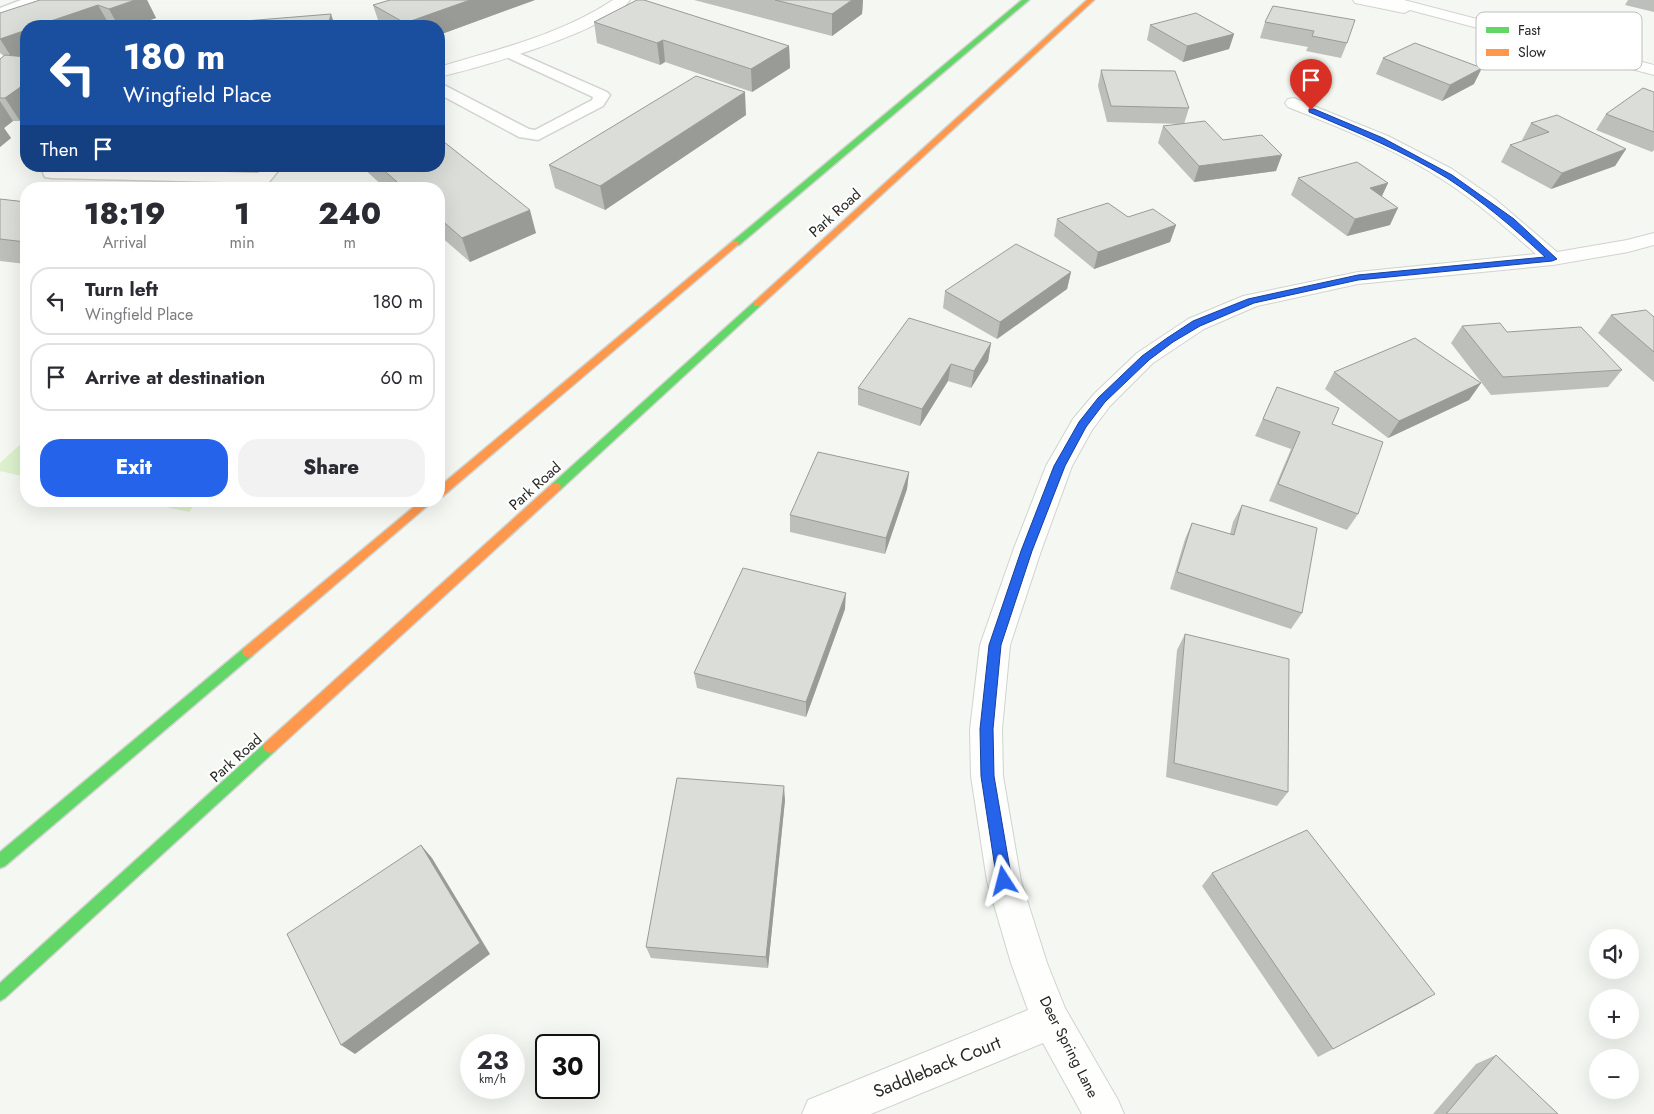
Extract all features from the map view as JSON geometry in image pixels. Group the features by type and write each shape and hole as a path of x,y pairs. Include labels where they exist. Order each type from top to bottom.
{"main road":[{"path":"445,488 1026,0"},
{"name":"Park Road","path":"0,993 1091,0"},
{"path":"0,861 421,507"}],"street":[{"path":"445,70 547,39 580,26 623,0"},
{"path":"1360,0 1476,23"},
{"path":"1387,0 1476,23"},
{"path":"1294,103 1381,139 1443,173 1511,221 1552,259"},
{"name":"Deer Spring Lane","path":"1104,1114 1051,1020 1029,963 1004,881 987,776 986,729 995,645 1027,551 1059,466 1082,425 1102,400 1146,358 1170,340 1196,324 1251,301 1358,278 1552,259 1628,246 1654,239"},
{"name":"Saddleback Court","path":"822,1114 1051,1020"}],"lane":[{"path":"0,13 33,0"},
{"path":"445,91 525,134 538,135 598,103 602,95 506,52"},
{"path":"52,172 51,174 263,178 268,172"}],"green space":[{"path":"20,445 20,476 0,471 0,463"},
{"path":"166,507 193,507 189,512"}],"building":[{"path":"40,0 135,0 109,9 98,5 54,20 20,20 20,32 0,39 0,13"},
{"path":"390,0 470,0 413,20 400,20 373,5"},
{"path":"637,0 644,0 789,46 751,69 663,40 657,43 594,22"},
{"path":"775,0 852,0 832,14"},
{"path":"1273,6 1355,20 1347,43 1312,36 1314,31 1265,22"},
{"path":"1196,13 1234,34 1187,46 1150,25"},
{"path":"331,14 330,20 258,20"},
{"path":"1415,43 1476,66 1476,70 1478,70 1450,85 1383,58"},
{"path":"5,55 20,56 20,87 5,98 0,98 0,59"},
{"path":"1101,70 1175,71 1189,108 1111,106"},
{"path":"696,76 745,92 600,186 549,165"},
{"path":"1643,88 1654,92 1654,132 1606,114"},
{"path":"1557,115 1626,149 1562,173 1510,145 1549,132 1531,123"},
{"path":"1205,121 1223,140 1262,135 1282,155 1199,166 1163,126"},
{"path":"445,143 530,210 462,238 445,223 445,182 397,182 386,172 445,172"},
{"path":"1357,162 1388,183 1370,188 1398,208 1355,219 1298,178"},
{"path":"0,199 20,201 20,241 0,239"},
{"path":"1108,203 1128,217 1153,209 1176,225 1098,252 1057,219"},
{"path":"1016,244 1071,272 1000,322 945,291"},
{"path":"1646,310 1654,317 1654,352 1611,315"},
{"path":"909,318 991,343 974,371 951,364 922,409 858,388"},
{"path":"1500,323 1507,332 1581,327 1622,370 1503,377 1462,326"},
{"path":"1415,338 1481,383 1399,421 1334,372"},
{"path":"1277,387 1339,408 1332,424 1383,442 1358,514 1278,484 1300,432 1263,419"},
{"path":"818,452 909,472 886,538 790,515"},
{"path":"1242,505 1317,528 1302,613 1177,572 1192,523 1234,535"},
{"path":"743,568 846,593 806,702 694,673"},
{"path":"1185,634 1289,659 1288,792 1174,763"},
{"path":"677,778 784,786 766,957 646,947"},
{"path":"1307,830 1435,994 1333,1049 1212,873"},
{"path":"421,845 480,943 341,1045 287,934"},
{"path":"1496,1055 1558,1114 1446,1114"}],"traffic: fast":[{"path":"736,243 1026,0"},
{"path":"556,487 757,304"},
{"path":"0,861 248,652"},
{"path":"0,993 270,747"}],"traffic: slow":[{"path":"757,304 1091,0"},
{"path":"445,488 736,243"},
{"path":"270,747 556,487"},
{"path":"248,652 421,507"}],"route":[{"path":"1004,881 987,776 986,729 995,645 1027,551 1059,466 1082,425 1102,400 1146,358 1170,340 1196,324 1251,301 1358,278 1552,259 1511,221 1463,185 1436,168 1381,139 1311,110"}]}
